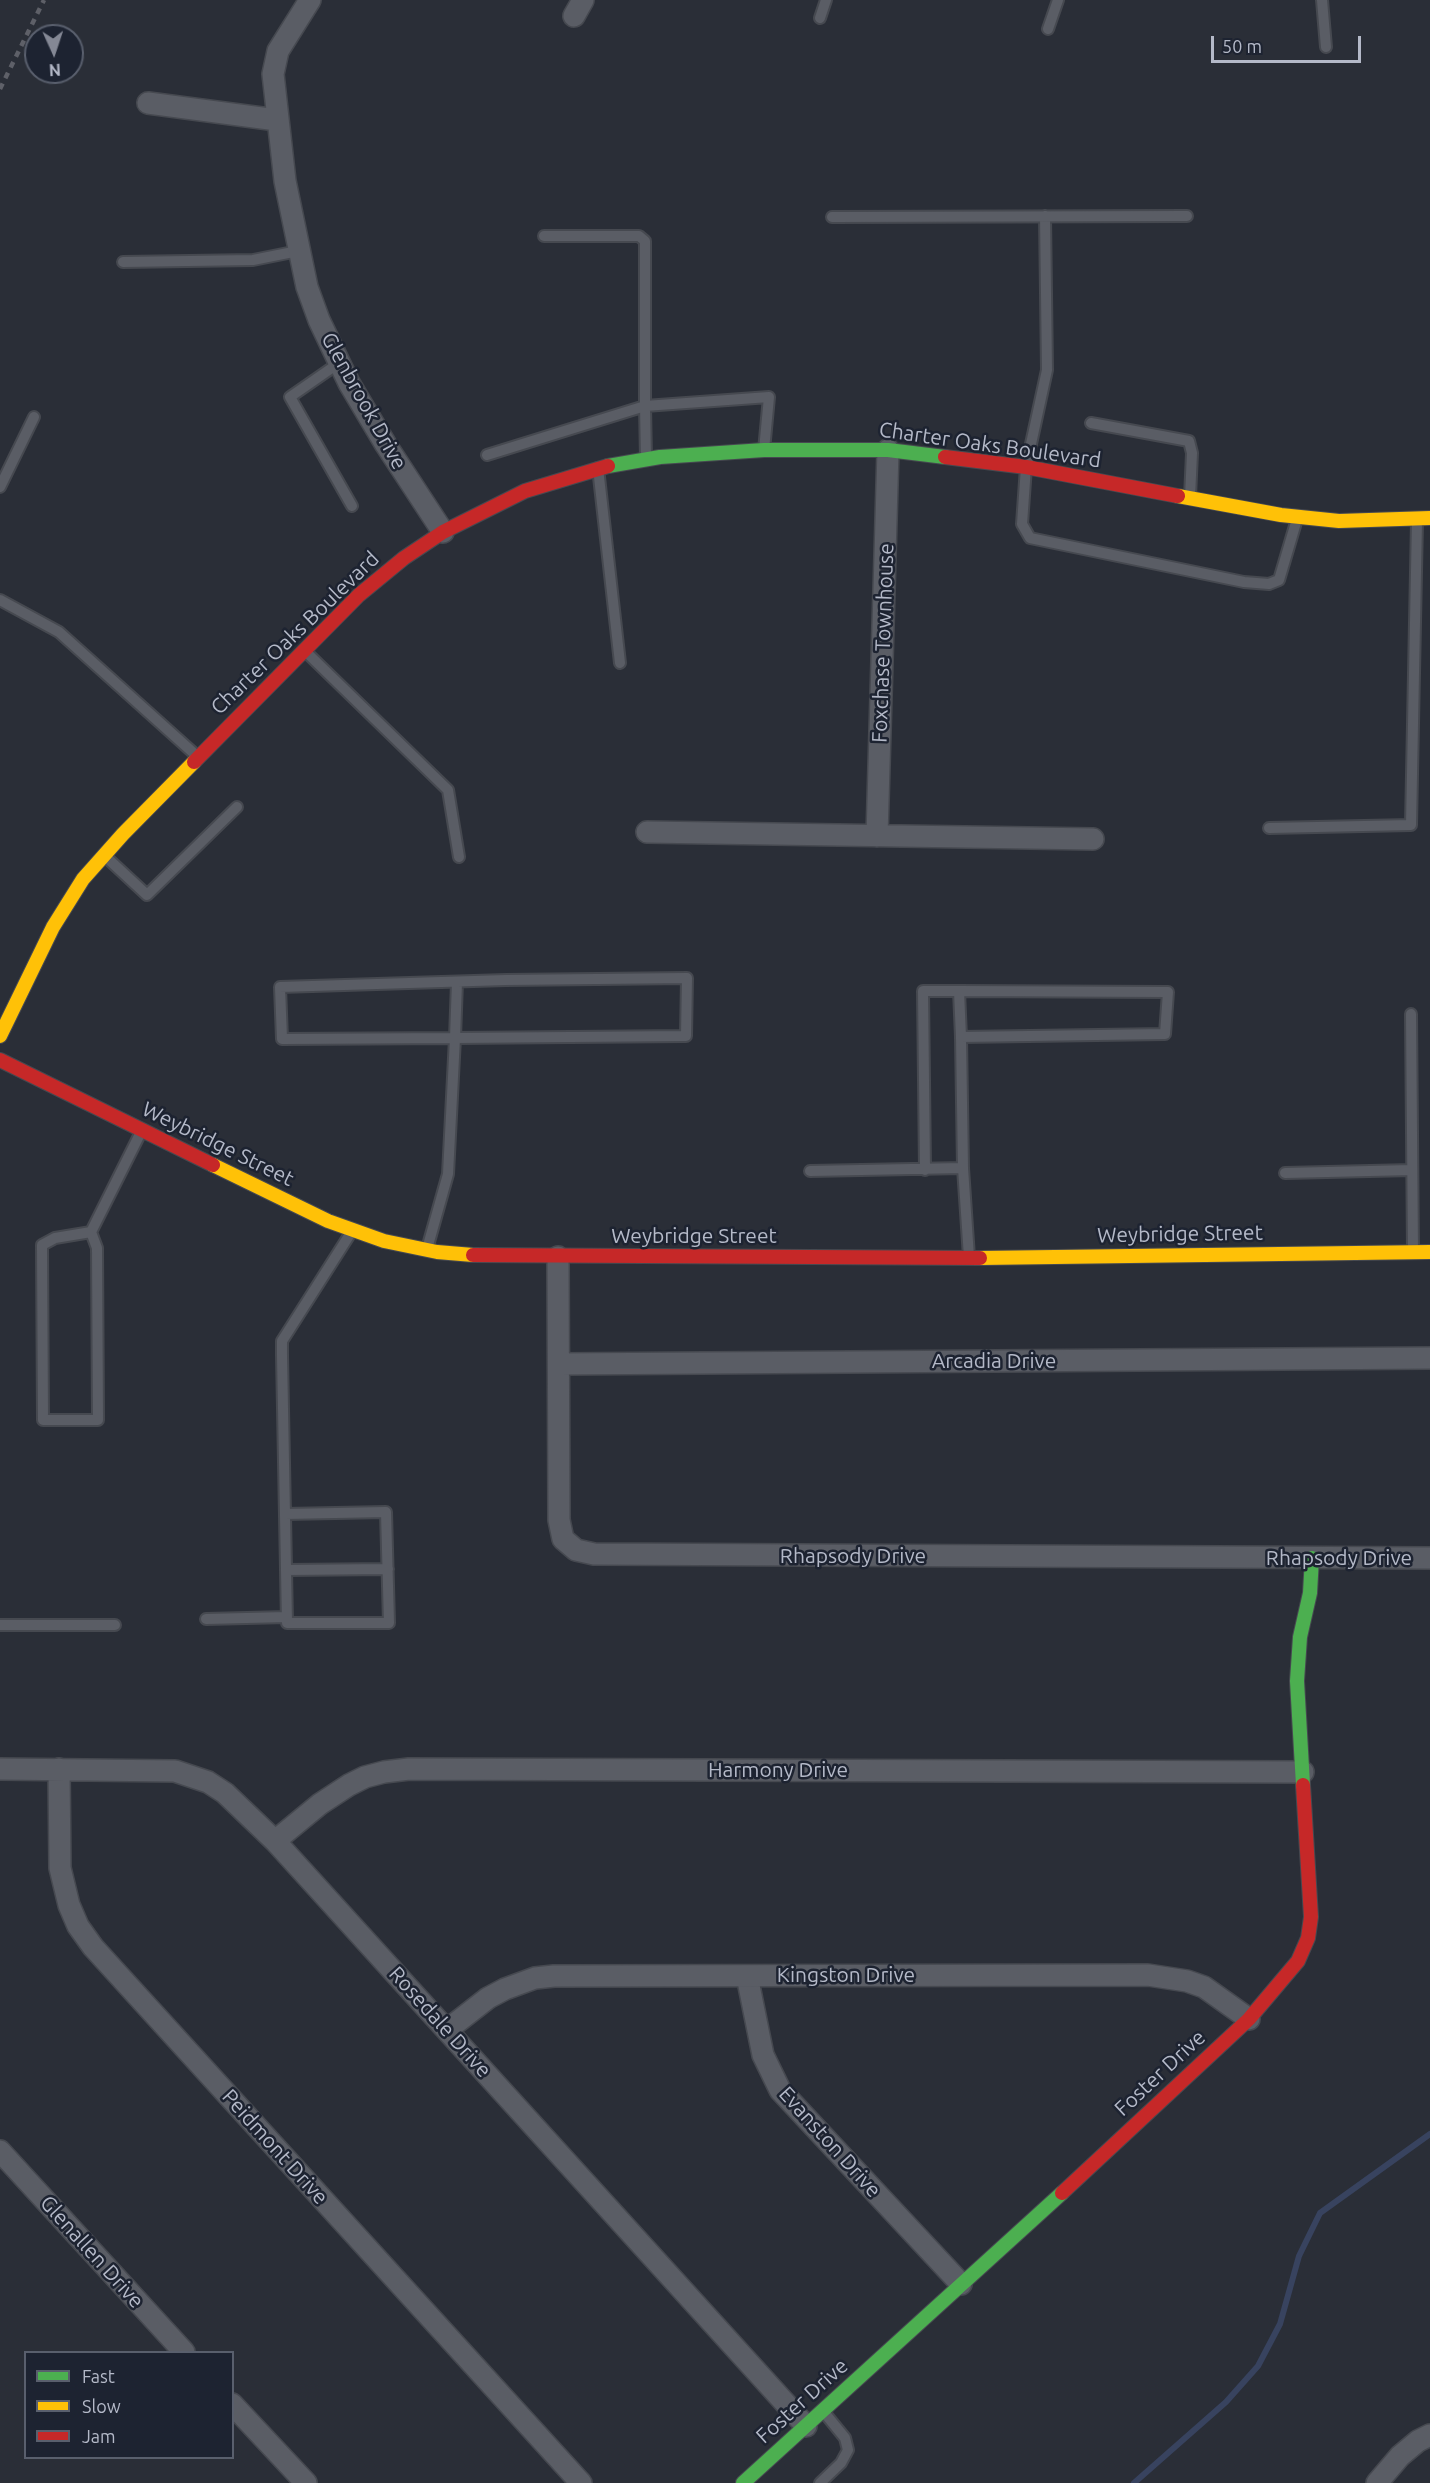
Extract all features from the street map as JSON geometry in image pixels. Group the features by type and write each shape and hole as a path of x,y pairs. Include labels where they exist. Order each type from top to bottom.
{"street":[{"name":"Glenbrook Drive","path":"310,0 278,51 274,62 277,120 298,251 307,287 319,320 339,363 386,445 443,532"},
{"path":"148,104 277,120"},
{"name":"Charter Oaks Boulevard","path":"0,1036 53,927 83,879 198,757 359,596 404,558 443,532 525,491 598,468 646,459 764,450 888,450 1026,467 1297,517 1340,521 1424,519"},
{"name":"Foxchase Townhouse","path":"877,836 888,450"},
{"path":"647,832 1093,839"},
{"name":"Weybridge Street","path":"0,1060 285,1201 352,1231 384,1241 464,1255 969,1257 1430,1252"},
{"name":"Rhapsody Drive","path":"558,1257 559,1520 563,1539 576,1550 606,1555 1430,1558"},
{"name":"Arcadia Drive","path":"559,1364 1430,1358"},
{"name":"Foster Drive","path":"743,2483 1102,2157 1249,2019 1298,1961 1308,1938 1311,1917 1297,1681 1300,1637 1310,1593 1312,1558"},
{"name":"Rosedale Drive","path":"0,1769 151,1769 191,1774 225,1792 275,1841 806,2426"},
{"name":"Peidmont Drive","path":"60,1769 60,1868 69,1905 78,1926 93,1947 581,2483"},
{"name":"Harmony Drive","path":"275,1841 321,1804 365,1777 384,1772 409,1770 1303,1772"},
{"name":"Kingston Drive","path":"447,2030 488,1998 535,1978 1148,1975 1188,1981 1204,1987 1249,2019"},
{"name":"Evanston Drive","path":"747,1976 763,2055 780,2090 961,2284"},
{"name":"Glenallen Drive","path":"0,2151 183,2351"},
{"path":"234,2406 306,2483"},
{"path":"1377,2483 1400,2456 1418,2441 1430,2435"}],"lane":[{"path":"820,18 826,0"},
{"path":"1048,29 1058,0"},
{"path":"1322,0 1326,47"},
{"path":"1046,216 1047,370 1026,467 1022,524 1030,538 1244,582 1269,584 1279,580 1297,517"},
{"path":"832,217 1187,216"},
{"path":"543,236 639,236 645,240 646,459"},
{"path":"123,262 253,260 298,251"},
{"path":"339,363 290,398 352,506"},
{"path":"488,455 645,406 769,397 764,450"},
{"path":"0,487 34,417"},
{"path":"1091,423 1189,441 1192,453 1190,498"},
{"path":"598,468 620,663"},
{"path":"1269,828 1411,825 1424,519"},
{"path":"0,600 59,632 198,757"},
{"path":"304,650 448,790 459,857"},
{"path":"104,855 147,895 237,807"},
{"path":"687,978 686,1036 455,1038 282,1039 280,987 687,978"},
{"path":"427,1250 448,1174 457,982"},
{"path":"925,1170 923,991 1168,992 1165,1034 961,1037"},
{"path":"959,991 963,1168 969,1257"},
{"path":"1411,1014 1413,1252"},
{"path":"90,1232 142,1130"},
{"path":"810,1171 963,1168"},
{"path":"1285,1173 1412,1170"},
{"path":"285,1514 386,1512 389,1623 287,1623 287,1617 286,1570 285,1514 282,1341 352,1231"},
{"path":"90,1232 98,1248 98,1420 43,1420 42,1245 55,1238 90,1232"},
{"path":"286,1570 388,1569"},
{"path":"206,1619 287,1617"},
{"path":"0,1625 115,1626"},
{"path":"820,2483 841,2463 848,2450 845,2438 823,2411"}],"waterway":[{"path":"1134,2483 1226,2402 1258,2366 1280,2324 1299,2256 1320,2213 1430,2134"}],"railway":[{"path":"0,89 44,0"}],"traffic: fast":[{"path":"608,466 660,457 764,450 888,450 945,457"},
{"path":"1303,1785 1297,1681 1300,1637 1310,1593 1312,1558"},
{"path":"743,2483 1062,2193"}],"traffic: slow":[{"path":"1178,496 1281,515 1339,521 1430,518"},
{"path":"0,1036 53,927 83,879 123,834 194,762"},
{"path":"213,1165 328,1221 384,1241 437,1252 473,1255"},
{"path":"980,1258 1430,1252"}],"traffic: jam":[{"path":"945,457 1026,467 1178,496"},
{"path":"194,762 359,595 404,558 443,532 525,491 608,466"},
{"path":"0,1060 213,1165"},
{"path":"473,1255 980,1258"},
{"path":"1062,2193 1249,2019 1298,1961 1308,1938 1311,1917 1303,1785"}]}
